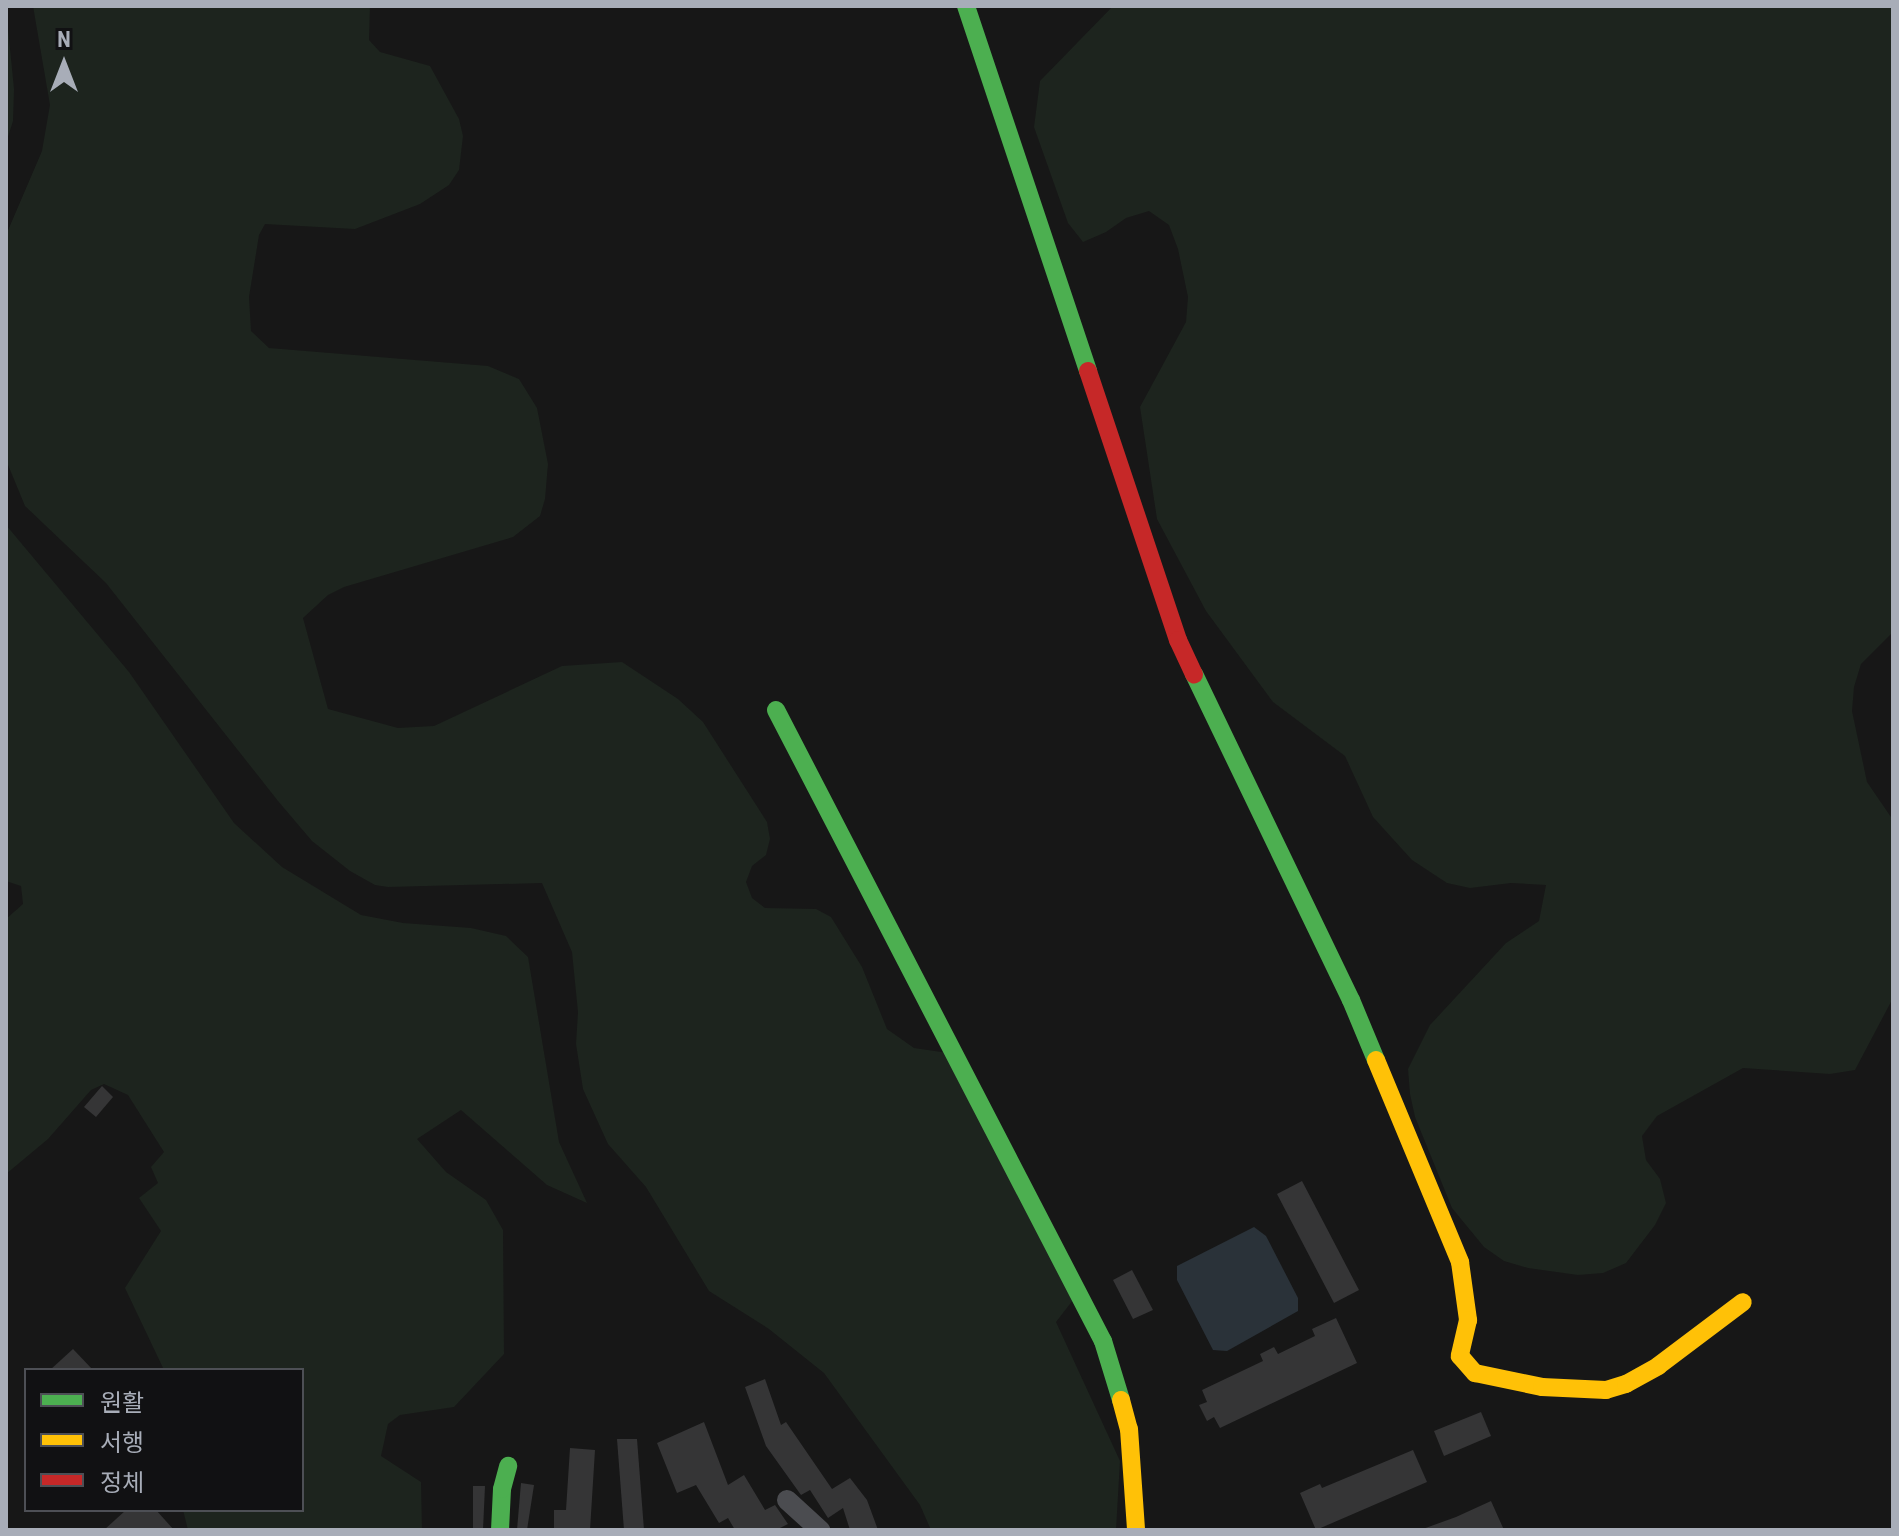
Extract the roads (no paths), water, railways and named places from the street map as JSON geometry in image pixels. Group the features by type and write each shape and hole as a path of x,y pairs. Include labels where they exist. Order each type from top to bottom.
{"street":[{"path":"966,6 1178,640 1351,1000 1460,1262 1468,1320 1460,1356 1475,1373 1542,1387 1606,1390 1626,1384 1658,1366 1743,1302"},
{"path":"776,710 1106,1349 1129,1429 1136,1530"},
{"path":"500,1530 502,1489 508,1466"},
{"path":"787,1500 820,1530"}]}
